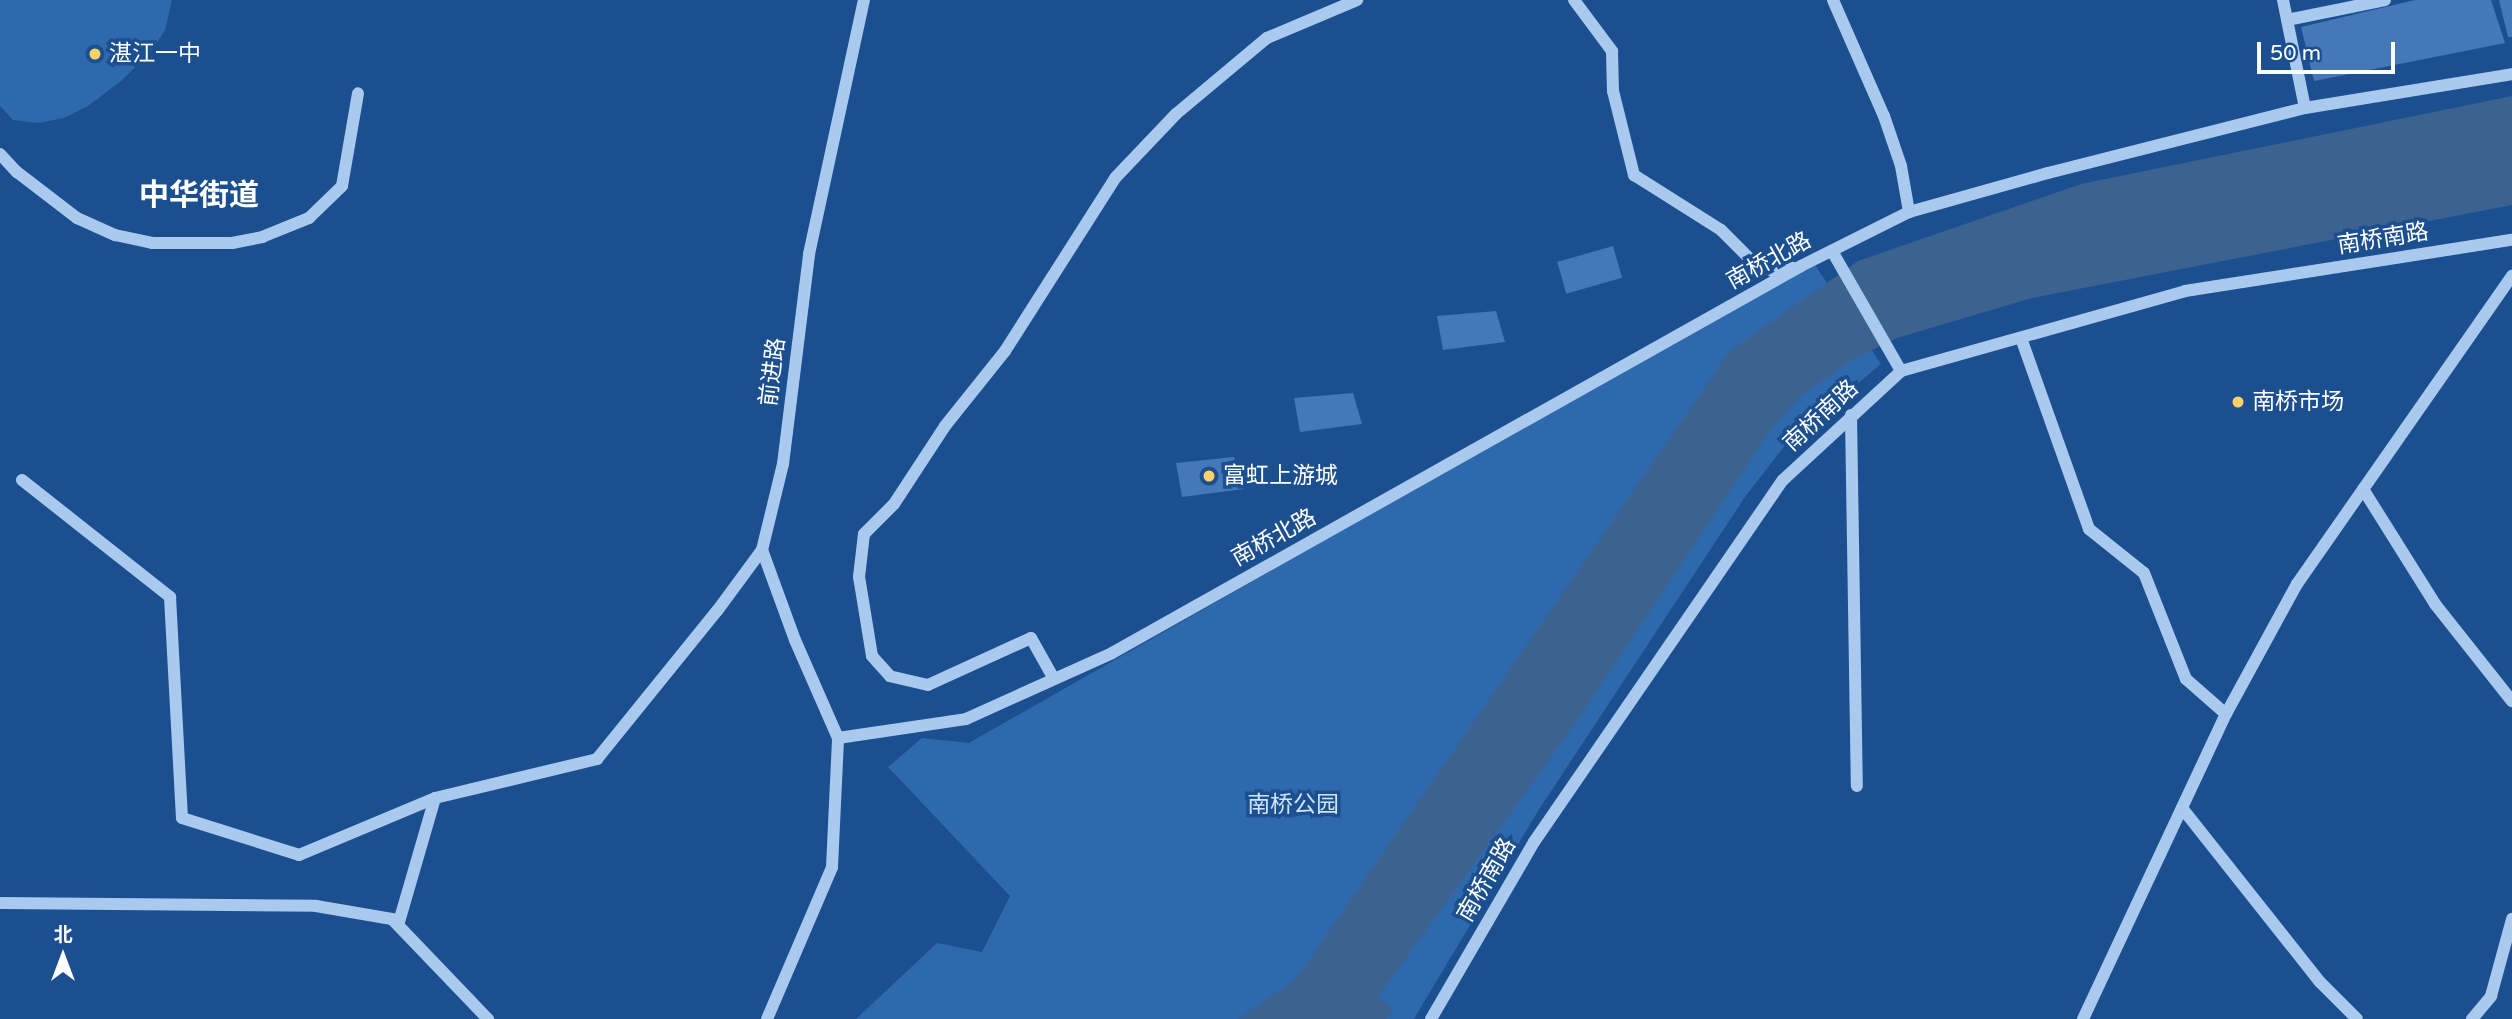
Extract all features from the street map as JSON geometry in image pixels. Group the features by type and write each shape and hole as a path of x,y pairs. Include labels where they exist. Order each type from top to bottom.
{"street":[{"name":"前进路","path":"762,550 783,464 809,254 864,0"},
{"path":"1054,680 1031,638 928,685 891,676 872,656 859,577 863,534 894,504 945,426 1005,351 1116,177 1176,114 1267,38 1357,0"},
{"path":"1574,0 1612,51 1613,91 1634,175 1721,230 1751,260 1773,271 1801,266"},
{"path":"1833,0 1884,116 1901,166 1909,212"},
{"path":"2283,0 2305,108"},
{"path":"2287,20 2385,0"},
{"name":"南桥北路","path":"838,738 966,719 1112,653 1801,266 1909,212 2048,173 2305,108 2512,74"},
{"path":"0,154 18,172 78,218 114,235 152,243 232,243 262,237 309,218 342,186 358,93"},
{"name":"南桥南路","path":"1431,1019 1534,842 1783,480 1901,371 2185,291 2512,240"},
{"path":"1832,251 1901,371"},
{"path":"2083,1019 2226,714 2297,584 2512,276"},
{"path":"2021,338 2089,529 2144,573 2186,679 2226,714"},
{"path":"1851,415 1857,786"},
{"path":"22,480 170,597 182,818 299,855 435,798 597,759 717,611 762,550"},
{"path":"2363,489 2435,604 2512,701"},
{"path":"762,550 796,640 838,738 832,867 767,1019"},
{"path":"398,925 435,798"},
{"path":"2182,808 2320,982 2357,1019"},
{"path":"0,903 316,906 392,919 488,1019"},
{"path":"2472,1019 2491,996 2512,919"}],"green space":[{"name":"湛江一中","path":"0,0 172,0 165,30 150,53 121,81 88,106 64,118 38,123 13,120 0,106"},
{"name":"南桥公园","path":"1813,262 1881,364 1786,444 1745,497 1538,811 1414,1019 856,1019 937,943 982,952 1010,896 888,767 922,738 969,743"}],"shaded area":[{"path":"2512,96 2512,205 2032,298 1897,338 1855,358 1802,395 1772,428 1577,721 1378,997 1393,1010 1386,1019 1238,1019 1296,979 1730,351 1858,261 2081,184"}],"building":[{"path":"2415,0 2491,0 2505,43 2314,81 2301,27"},
{"path":"2499,0 2512,0 2512,37 2508,37"},
{"path":"1613,246 1622,278 1566,294 1557,262"},
{"path":"1496,311 1505,342 1443,350 1437,316"},
{"name":"富虹上游城","path":"1353,393 1362,424 1300,432 1294,398"},
{"name":"富虹上游城","path":"1234,457 1244,489 1182,497 1176,463"}],"place":[{"name":"湛江一中","path":"95,54"},
{"name":"南桥市场","path":"2238,402"},
{"name":"富虹上游城","path":"1209,476"}],"district":[{"name":"中华街道","path":"199,196"}]}
